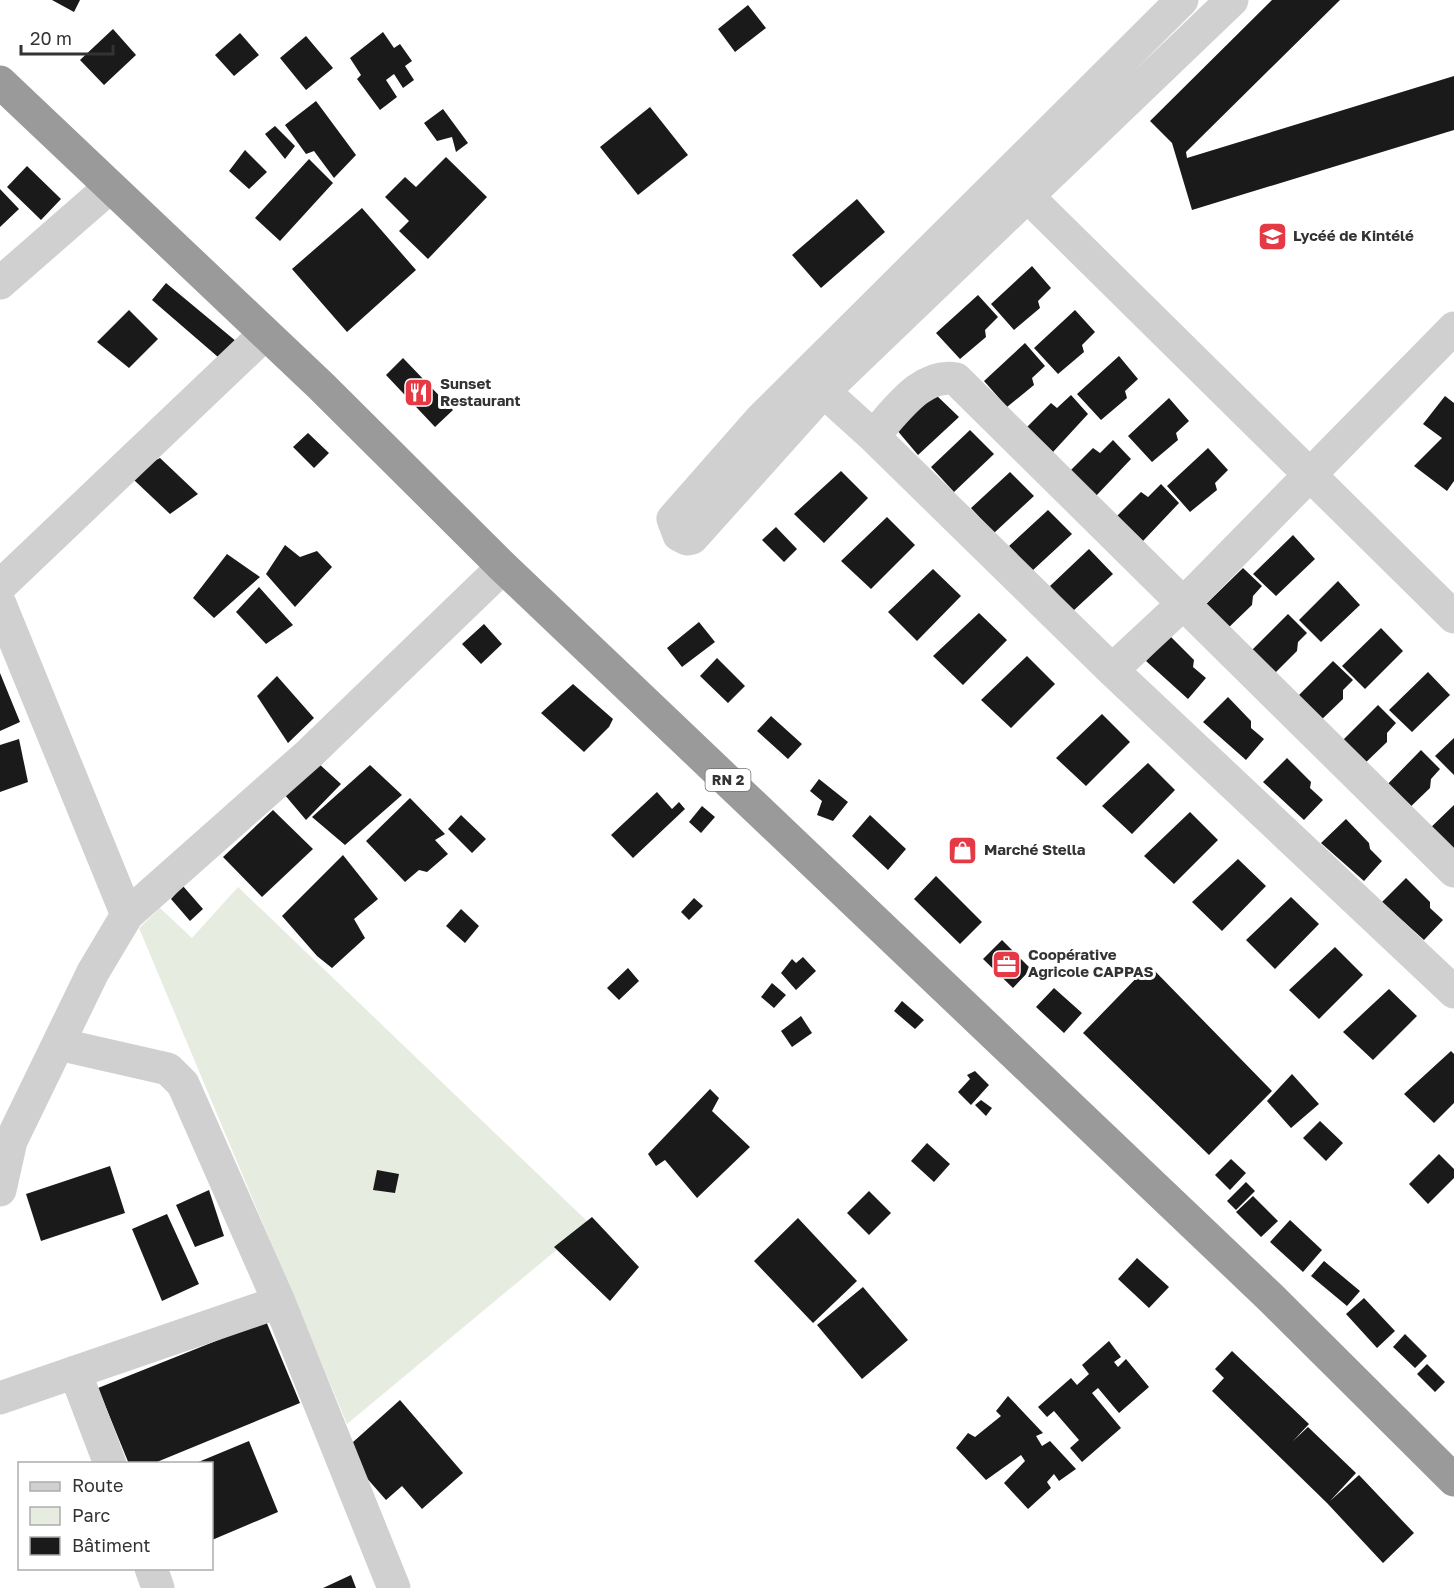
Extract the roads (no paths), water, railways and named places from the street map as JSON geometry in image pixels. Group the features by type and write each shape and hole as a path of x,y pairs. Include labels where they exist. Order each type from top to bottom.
{"highway":[{"name":"RN 2","path":"0,82 321,386 503,567 1270,1297 1454,1479"}],"street":[{"path":"815,383 761,419 673,519 678,535 687,539 692,538 815,383 1016,185 1182,0"},
{"path":"1016,185 1232,0"},
{"path":"1016,185 1307,475 1448,602"},
{"path":"0,283 110,187"},
{"path":"1112,670 1185,603 1307,475 1454,328"},
{"path":"0,586 265,334"},
{"path":"873,436 923,385 944,376 956,379 1185,603 1454,872"},
{"path":"815,383 873,436 1112,670 1454,992"},
{"path":"0,1190 11,1141 93,972 127,915 310,753 503,567"},
{"path":"0,604 127,915"},
{"path":"58,1044 168,1069 183,1083 279,1302 394,1588"},
{"path":"0,1398 279,1302"},
{"path":"75,1372 109,1462"},
{"path":"151,1570 158,1588"}],"place":[{"name":"Lycéé de Kintélé","path":"1272,236"},
{"name":"Sunset Restaurant","path":"419,393"},
{"name":"Marché Stella","path":"963,850"},
{"name":"Coopérative Agricole CAPPAS","path":"1007,964"}]}
